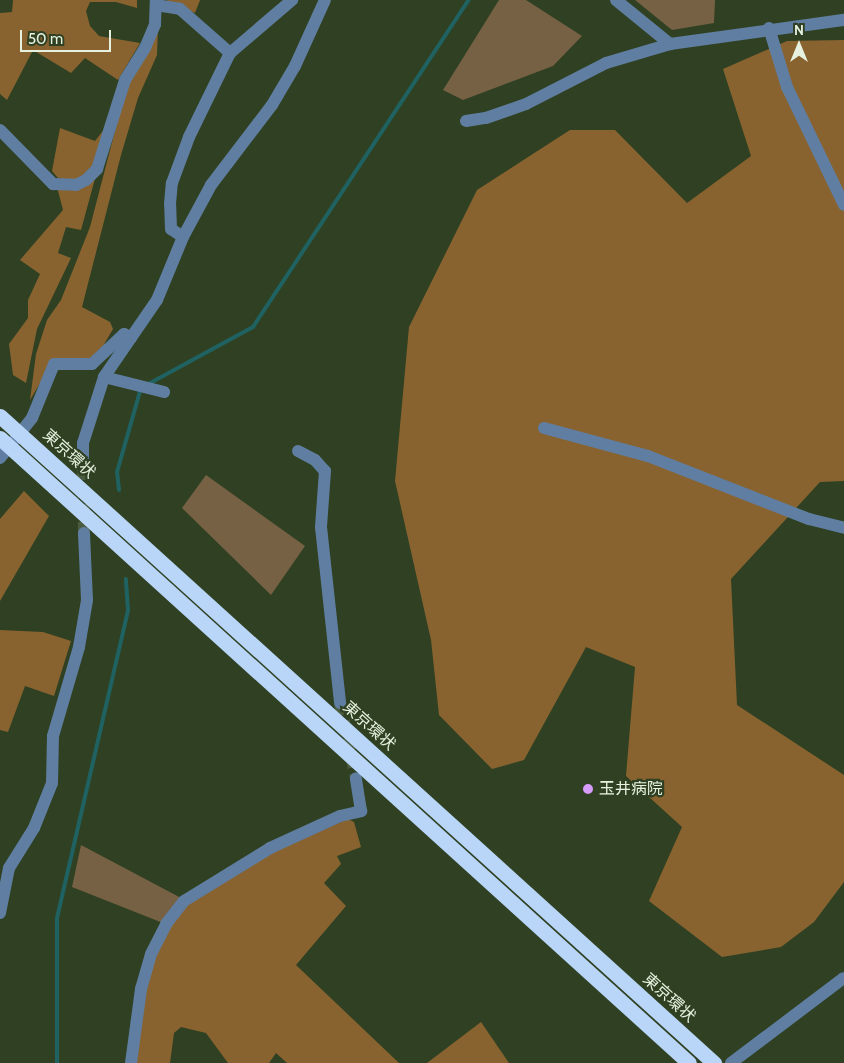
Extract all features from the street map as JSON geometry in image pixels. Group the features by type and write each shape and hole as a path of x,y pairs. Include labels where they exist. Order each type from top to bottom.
{"highway":[{"name":"東京環状","path":"0,416 714,1063"},
{"name":"東京環状","path":"4,441 689,1063"}],"street":[{"path":"183,237 171,229 172,183 189,138 230,53 292,0"},
{"path":"83,468 83,443 104,377 146,318 168,280 183,237 210,185 272,105 295,66 325,0"},
{"path":"616,0 670,44"},
{"path":"0,130 52,184 76,185 86,180 97,169 124,80 145,48 155,24 156,2 180,9 230,53"},
{"path":"466,121 486,118 526,104 606,63 670,44 769,28 844,20"},
{"path":"769,28 787,87 844,204"},
{"path":"0,458 4,441 19,433 32,418 54,364 92,364 124,334 131,338"},
{"path":"104,377 136,383 164,392"},
{"path":"544,428 648,456 809,519 844,528"},
{"path":"298,451 315,460 325,471 321,527 331,600 340,703"},
{"path":"0,913 14,856 34,828 52,783 52,736 79,647 87,600 84,533"},
{"path":"131,1063 141,988 151,954 166,924 184,901 270,848 340,816 361,811 356,778"},
{"path":"731,1063 844,978"}],"shaded area":[{"path":"13,0 137,0 137,8 116,2 90,2 86,11 90,26 99,36 140,43 118,80 85,58 71,73 33,50 7,100 0,94 0,13 12,12"},
{"path":"166,0 200,0 195,13"},
{"path":"499,0 526,0 582,36 553,66 463,100 443,90"},
{"path":"635,0 715,0 714,23 672,30"},
{"path":"158,28 157,55 138,98 121,155 82,307 110,322 113,329 96,358 62,359 42,380 30,400 36,354 47,320 61,300 90,227 128,81"},
{"path":"844,40 844,481 820,482 731,579 737,705 844,775 844,882 814,922 781,947 722,957 649,901 682,827 626,776 635,667 586,647 524,760 492,769 439,715 431,640 395,481 409,327 477,190 570,130 615,130 687,203 751,156 723,69 787,41"},
{"path":"109,123 95,164 76,182 58,178 52,171 60,128 95,141"},
{"path":"96,175 81,230 66,227 58,253 71,258 37,329 26,383 13,375 9,344 28,318 28,300 40,274 20,260 63,210 57,187"},
{"path":"206,475 305,546 271,595 182,508"},
{"path":"24,491 49,516 0,601 0,519"},
{"path":"0,630 43,632 71,641 54,696 25,686 8,732 0,730"},
{"path":"348,819 354,822 361,847 337,856 341,864 324,883 346,906 296,965 399,1063 287,1063 276,1053 269,1063 228,1063 206,1033 181,1027 174,1033 170,1063 134,1063 144,988 168,926 187,902 266,855"},
{"path":"81,845 183,899 163,923 72,887"},
{"path":"481,1022 509,1063 427,1063"}],"waterway":[{"path":"119,490 117,472 141,388 253,327 469,0"},
{"path":"57,1063 57,918 128,610 126,579"}],"tunnel":[{"path":"83,468 84,533"},
{"path":"340,703 356,778"}],"place":[{"name":"玉井病院","path":"588,789"}]}
